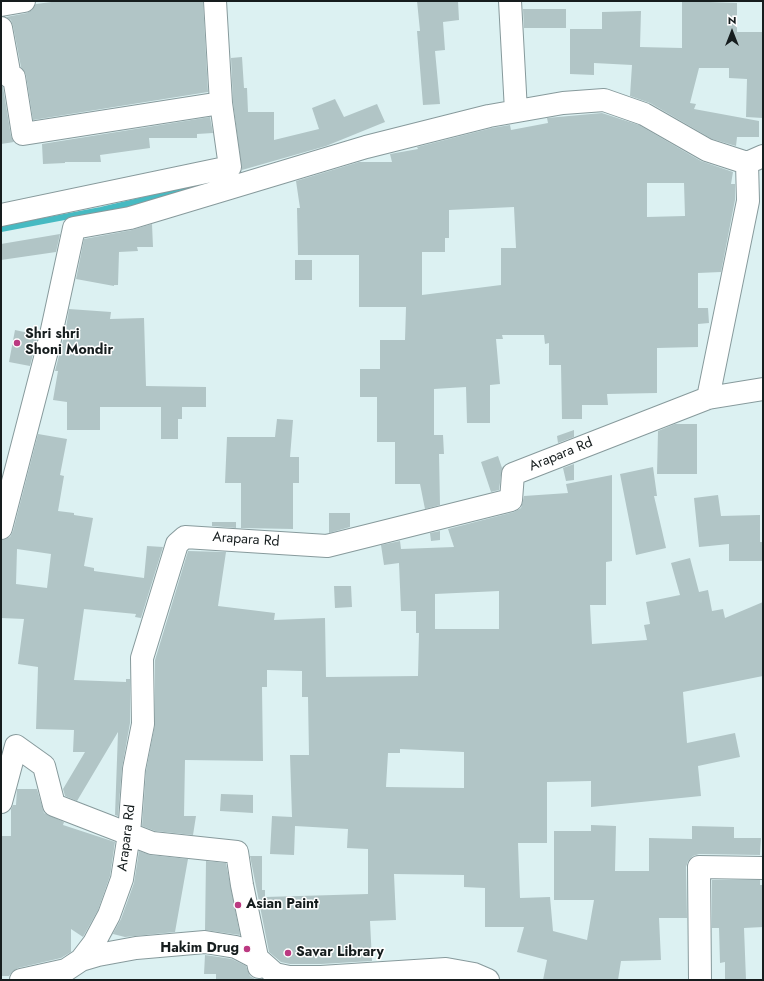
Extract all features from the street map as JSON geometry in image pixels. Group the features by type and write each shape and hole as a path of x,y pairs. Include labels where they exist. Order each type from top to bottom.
{"street":[{"path":"1,5 24,1"},
{"path":"1,215 230,167 221,103 215,1"},
{"path":"510,1 516,111"},
{"path":"1,28 10,77 14,77 23,134 221,103"},
{"path":"1,528 50,339 74,228 130,218 366,147 489,116 516,111 564,103 604,100 644,114 707,150 755,160 748,201 720,330 708,398 763,389"},
{"name":"Arapara Rd","path":"71,970 94,943 109,915 122,879 129,834 134,769 143,724 142,658 177,544 185,537 327,546 511,500 513,474 708,398"},
{"path":"1,802 16,746 44,766 54,805 152,843 237,852 242,885 262,980"},
{"path":"700,980 699,867 763,868"},
{"path":"21,980 71,970 136,948 205,942 236,947 257,958 275,974 289,977 321,977 446,969 474,974 488,980"}],"building":[{"path":"59,1 203,1 208,92 33,120 26,75 21,67 11,20 6,17 27,13 32,10 36,4"},
{"path":"417,1 458,1 459,20 443,22 445,50 435,51 440,104 423,105 417,31 420,31"},
{"path":"682,1 737,3 737,32 763,32 763,118 746,117 747,79 729,78 729,68 699,68 690,103 696,104 694,109 759,121 759,137 737,137 736,146 712,139 650,103 630,96 632,65 594,63 594,75 570,74 570,29 602,29 602,12 641,11 640,47 682,48"},
{"path":"523,9 566,9 566,28 524,28"},
{"path":"242,57 244,88 247,88 248,112 274,112 274,140 319,129 312,108 335,99 344,117 377,104 385,122 326,146 242,170 233,102 231,58"},
{"path":"1,85 3,87 11,136 14,142 1,144"},
{"path":"602,113 639,125 701,161 733,172 731,184 735,184 735,200 721,272 698,273 698,308 708,308 709,323 698,324 698,347 657,348 657,393 607,394 608,405 582,405 582,419 562,419 561,365 549,365 549,343 545,344 544,335 502,335 503,339 496,339 500,384 490,385 490,423 467,423 466,387 434,389 434,435 443,435 444,454 439,454 440,505 425,509 420,484 395,484 395,442 377,442 377,397 360,397 360,369 380,369 380,340 405,340 406,307 359,307 359,255 298,255 297,208 300,208 296,181 359,162 392,162 390,154 418,149 417,147 492,128 510,125 511,130 548,123 547,118","holes":["647,183 684,183 685,216 647,217","514,207 516,248 501,248 501,285 422,295 422,252 445,252 445,238 449,238 449,210"]},
{"path":"210,117 213,133 197,134 197,138 149,138 150,148 100,155 101,162 65,162 43,164 42,144"},
{"path":"152,224 153,247 137,247 138,251 119,252 118,285 114,286 76,279 84,239 132,230"},
{"path":"60,234 56,252 1,260 1,244"},
{"path":"295,260 312,260 312,280 295,280"},
{"path":"69,309 111,312 110,319 144,318 146,386 206,387 206,407 182,407 182,419 178,419 178,439 161,439 161,407 100,407 100,430 67,430 67,402 53,400 58,371 55,371 64,340"},
{"path":"15,330 38,335 30,366 9,362"},
{"path":"277,419 293,420 290,457 299,457 299,483 293,483 293,529 241,528 241,483 225,483 227,437 275,437"},
{"path":"675,424 697,424 697,474 657,474 658,431"},
{"path":"574,430 574,437 558,443 557,436"},
{"path":"38,434 67,439 60,475 64,476 58,511 93,518 84,566 94,568 94,571 144,578 147,546 163,547 141,618 135,617 136,614 84,609 74,680 126,682 126,679 130,679 130,723 122,768 118,816 115,815 118,732 77,801 65,796 63,789 85,752 73,752 74,730 36,729 38,667 18,664 24,619 1,618 1,540 10,537 13,531","holes":["17,549 51,554 47,588 16,584"]},
{"path":"498,456 502,468 499,490 491,492 481,462"},
{"path":"574,464 574,480 566,481 563,468"},
{"path":"653,467 657,496 654,496 666,548 636,555 620,474"},
{"path":"612,475 612,561 606,562 606,605 590,605 592,644 647,640 644,625 650,624 646,602 680,595 671,563 690,558 699,592 708,590 712,611 723,609 725,618 763,602 763,676 683,692 687,743 735,733 740,757 698,766 701,796 591,807 591,781 547,782 547,843 518,843 520,898 550,897 553,931 587,940 594,900 554,900 554,831 591,831 591,825 616,826 615,871 649,871 649,838 692,839 692,826 734,827 734,838 761,838 760,855 699,854 693,856 688,861 686,867 687,918 659,918 661,960 621,961 618,980 543,980 547,960 517,952 524,927 485,927 485,888 464,887 464,875 394,874 396,920 370,921 372,961 321,964 290,964 281,962 269,952 250,856 262,856 262,890 265,890 265,897 368,894 368,849 347,848 348,829 295,826 294,855 270,854 272,816 292,817 290,755 309,755 308,697 302,697 302,671 267,670 267,687 262,687 263,761 185,760 184,816 196,816 193,835 155,831 142,826 146,771 155,724 155,660 188,551 226,552 218,606 275,613 274,620 325,618 326,677 418,676 419,633 416,633 416,611 401,611 399,563 384,565 381,545 400,541 401,549 454,547 448,529 514,512 521,508 524,496 568,493 566,484","holes":["499,591 499,629 435,629 435,594","400,749 464,752 464,788 386,787 388,753 400,753"]},
{"path":"718,495 721,516 760,515 760,542 763,542 763,561 729,561 729,544 699,547 694,498"},
{"path":"329,513 350,513 350,527 329,533"},
{"path":"212,522 236,522 236,528 212,526"},
{"path":"440,531 440,540 431,541 430,533"},
{"path":"334,586 351,586 352,607 335,608"},
{"path":"17,789 37,789 44,813 64,822 63,825 115,842 110,876 98,910 83,937 71,929 71,952 61,958 18,968 9,976 1,976 2,836 11,836 11,809 13,805 16,805"},
{"path":"221,794 253,795 253,813 220,811"},
{"path":"139,851 150,855 188,859 175,932 125,937 113,934 111,937 121,919 134,883"},
{"path":"206,861 226,863 240,935 205,930"},
{"path":"712,880 760,880 760,885 763,885 763,927 744,928 746,980 725,980 725,962 720,963 719,928 712,928"},
{"path":"205,955 232,959 246,966 250,976 255,979 263,980 216,979 216,974 204,974"}],"waterway":[{"path":"1,229 101,210 186,190"}],"place":[{"name":"Shri shri Shoni Mondir","path":"17,343"},
{"name":"Asian Paint","path":"238,905"},
{"name":"Hakim Drug","path":"247,949"},
{"name":"Savar Library","path":"288,953"}]}
